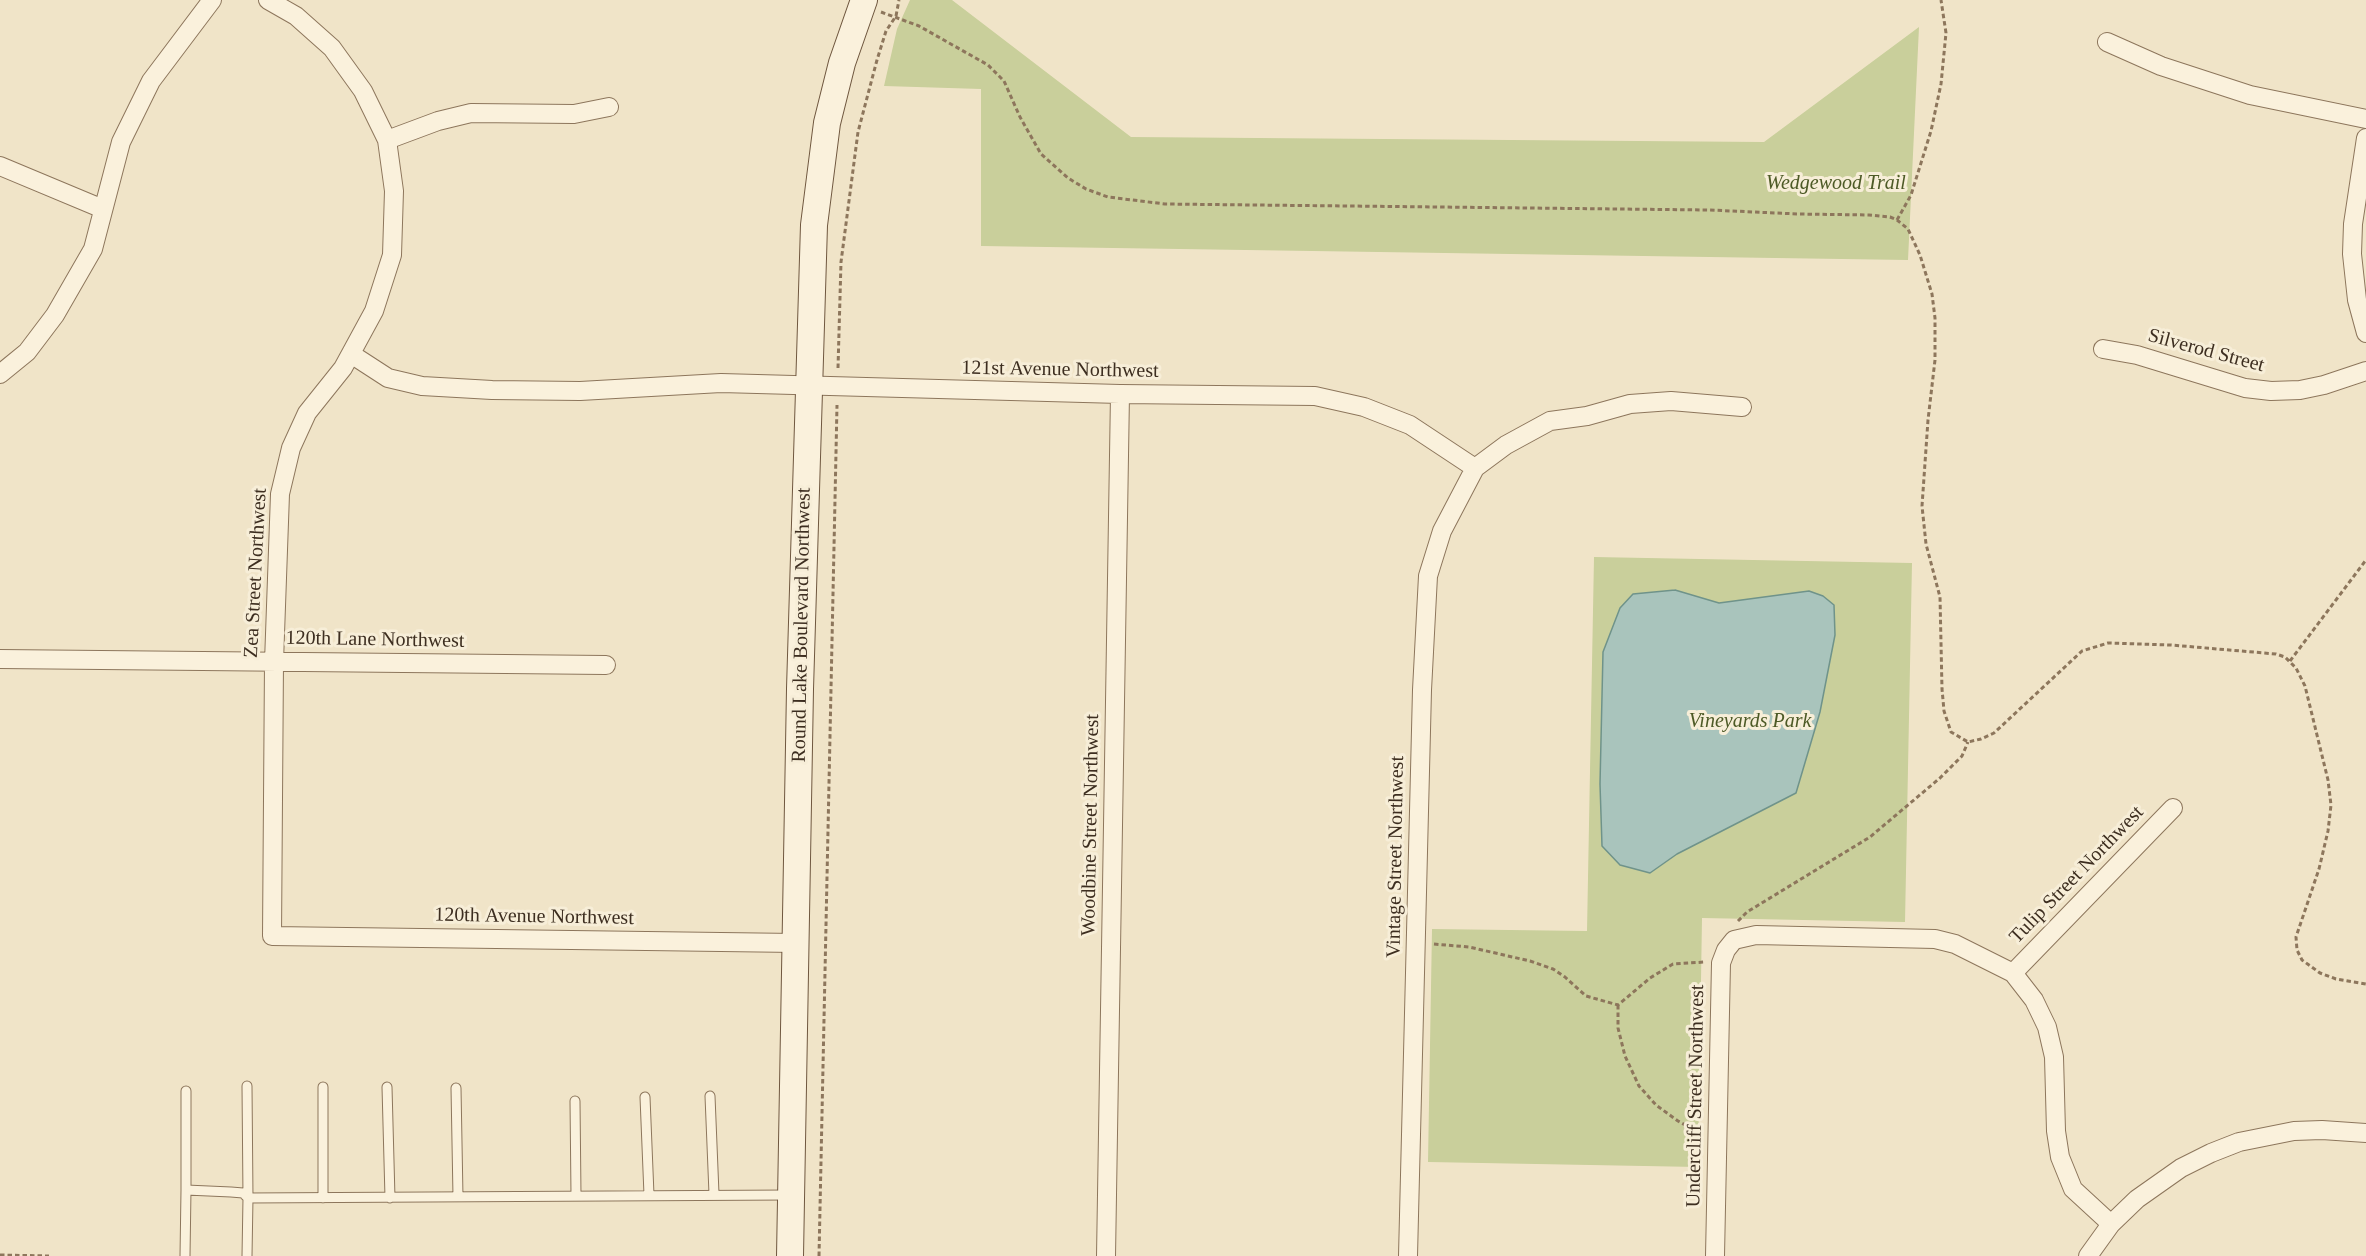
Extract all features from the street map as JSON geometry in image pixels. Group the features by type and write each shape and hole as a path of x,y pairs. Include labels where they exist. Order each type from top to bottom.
{"main road":[{"name":"Round Lake Boulevard Northwest","path":"790,1256 808,385 814,225 827,123 842,63 864,0"}],"street":[{"path":"0,374 27,352 55,315 93,249 121,142 151,81 212,0"},
{"name":"Zea Street Northwest","path":"268,0 296,16 332,48 363,91 387,140 394,191 392,255 374,311 343,368 308,413 291,448 280,494 274,662 272,936"},
{"path":"2107,42 2161,66 2250,95 2366,119"},
{"path":"387,140 471,113 574,114 609,107"},
{"path":"2366,138 2353,224 2352,254 2357,300 2366,333"},
{"path":"0,166 103,209"},
{"name":"Silverod Street","path":"2103,349 2145,357 2245,388 2271,391 2324,385 2366,371"},
{"name":"121st Avenue Northwest","path":"351,354 388,378 422,386 536,392 687,384 1315,396 1364,407 1410,425 1475,468"},
{"name":"Woodbine Street Northwest","path":"1106,1256 1120,394"},
{"path":"1475,468 1506,446 1550,421 1587,416 1630,405 1671,401 1742,407"},
{"name":"Vintage Street Northwest","path":"1408,1256 1422,690 1428,576 1442,531 1475,468"},
{"name":"120th Lane Northwest","path":"0,659 606,665"},
{"name":"Tulip Street Northwest","path":"2013,973 2173,808"},
{"path":"1734,939 1756,935 1935,939 1955,944 2013,973 2034,1000 2047,1027 2054,1057 2055,1131 2060,1157 2073,1189 2111,1224"},
{"name":"120th Avenue Northwest","path":"272,936 796,943"},
{"name":"Undercliff Street Northwest","path":"1715,1256 1721,963 1734,939"},
{"path":"2088,1256 2111,1224 2156,1184 2181,1168 2239,1142 2294,1131 2366,1133"}],"lane":[{"path":"247,1086 247,1256"},
{"path":"322,1087 323,1198"},
{"path":"387,1087 390,1198"},
{"path":"456,1088 458,1197"},
{"path":"185,1256 186,1091"},
{"path":"710,1096 714,1194"},
{"path":"645,1097 649,1195"},
{"path":"575,1101 576,1196"},
{"path":"186,1191 243,1193 248,1198 792,1195"}],"path":[{"path":"819,1256 841,262 858,132 880,50 886,32 896,16 899,0"},
{"path":"1897,220 1911,195 1931,130 1941,84 1946,33 1941,0"},
{"path":"887,14 919,26 988,65 1004,81 1020,117 1041,154 1068,178 1086,189 1108,197 1165,204 1710,210 1869,214 1897,220 1908,230 1920,255 1934,306 1936,347 1923,482 1923,524 1942,610 1942,688 1944,711 1951,732 1968,742 1994,733 2082,651 2108,642 2276,654 2290,661 2302,676 2305,686 2328,780 2331,805 2328,831 2319,869 2296,937 2297,950 2302,960 2320,974 2366,984"},
{"path":"2290,661 2366,560"},
{"path":"1734,939 1738,920 1747,912 1870,837 1940,778 1962,756 1968,742"},
{"path":"1417,944 1468,947 1530,962 1553,969 1586,996 1618,1005"},
{"path":"1717,1135 1702,1134 1686,1126 1656,1105 1639,1086 1625,1056 1618,1028 1618,1005 1650,978 1673,964 1721,963"},
{"path":"0,1255 49,1256"}],"green space":[{"name":"Wedgewood Trail","path":"910,0 952,0 1131,137 1764,142 1919,27 1908,260 981,246 981,89 884,86 897,29"},
{"name":"Vineyards Park","path":"1594,557 1912,563 1905,922 1702,918 1698,1167 1428,1162 1432,929 1587,931"}],"water":[{"path":"1675,590 1719,603 1809,591 1823,596 1834,605 1835,635 1820,712 1796,793 1677,854 1650,873 1620,865 1602,846 1600,784 1603,652 1620,608 1633,594"}]}
